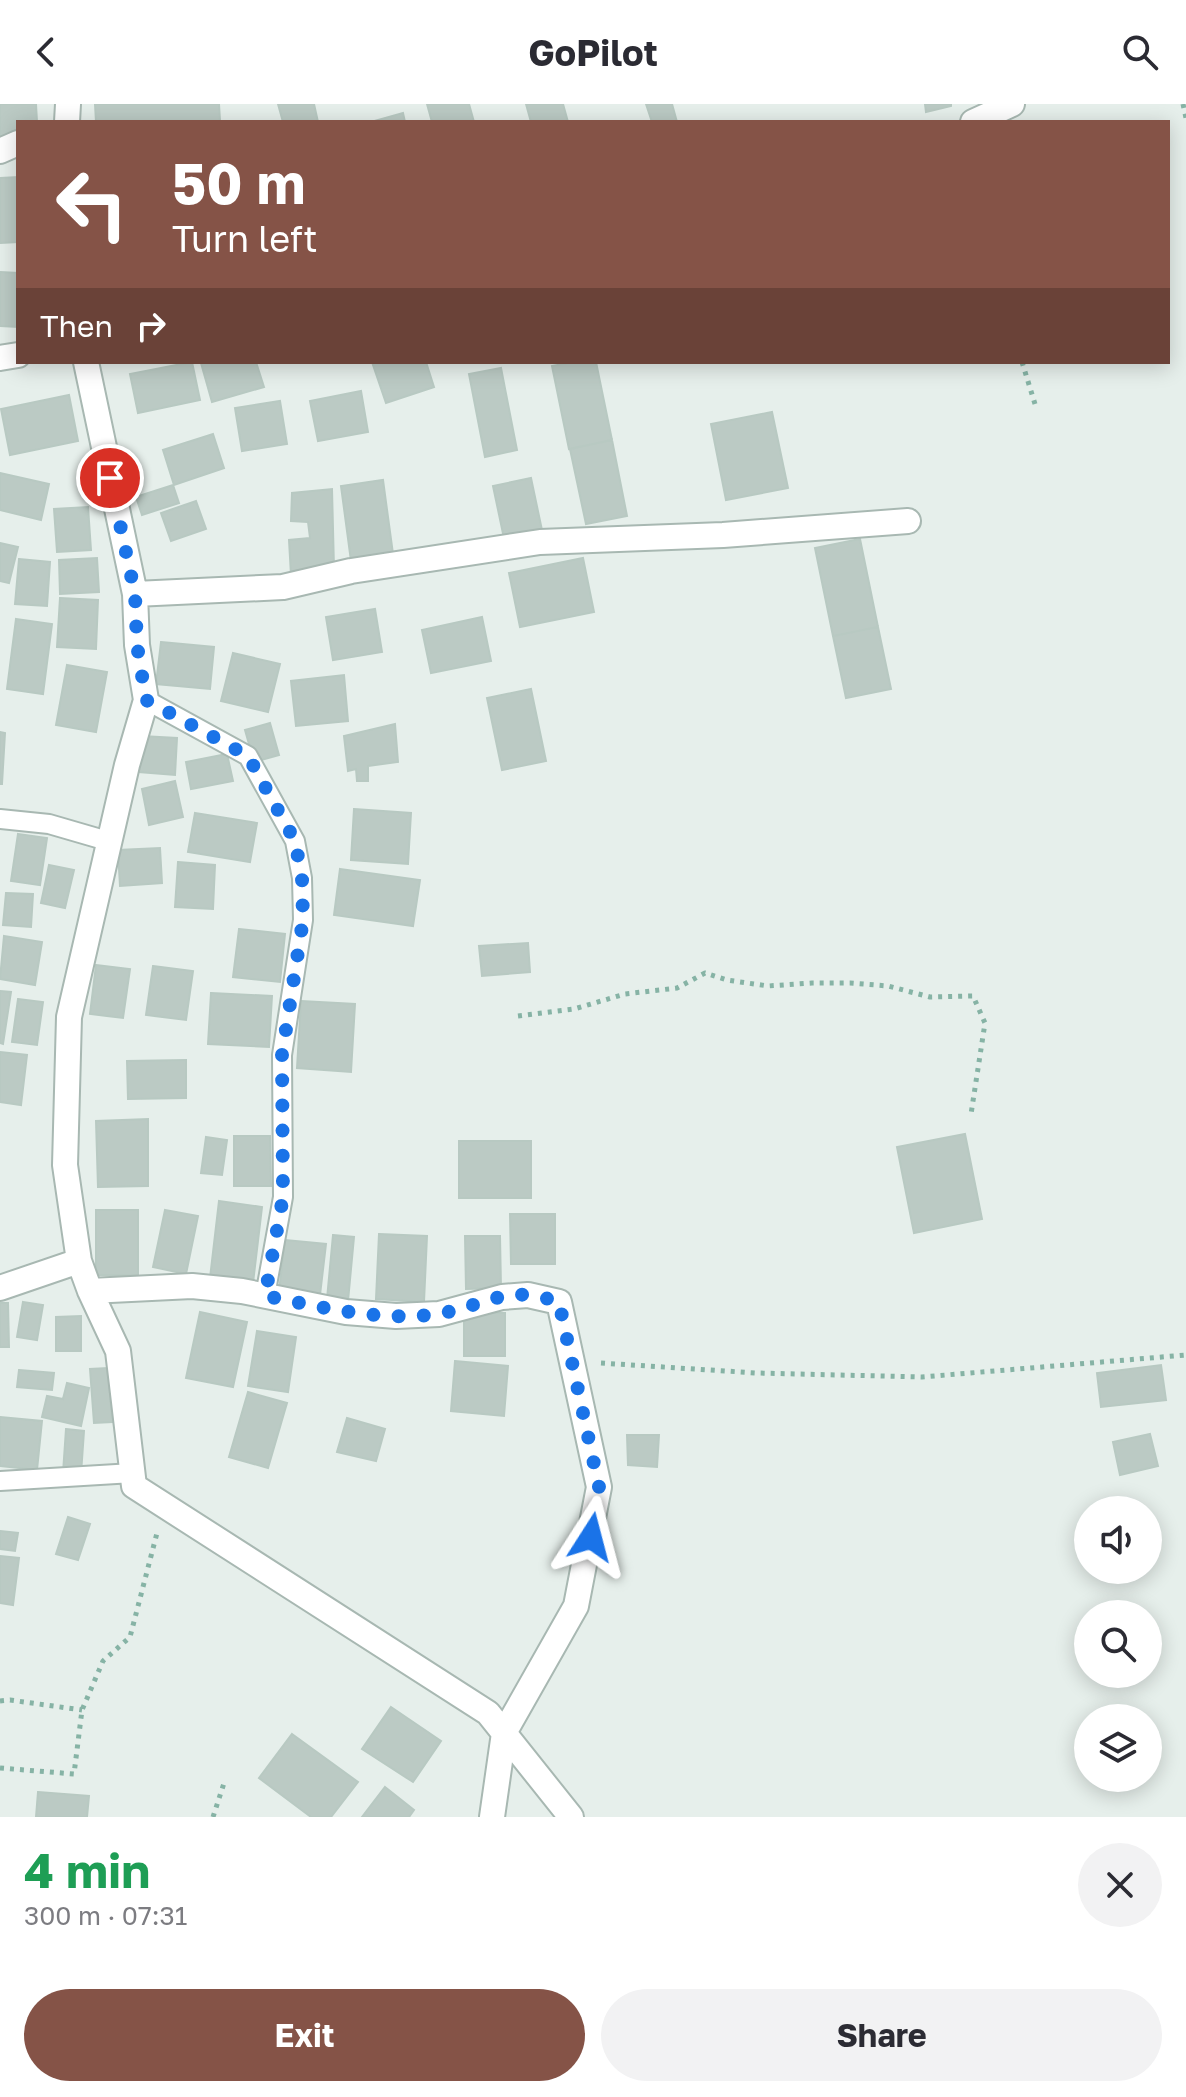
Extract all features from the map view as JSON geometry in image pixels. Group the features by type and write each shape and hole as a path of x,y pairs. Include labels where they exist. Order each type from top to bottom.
{"street":[{"path":"977,120 1012,104"},
{"path":"86,364 135,594 137,645 146,700 127,765 69,1017 65,1165 79,1261 118,1351 134,1486 488,1713 571,1817"},
{"path":"135,594 283,587 351,571 540,542 723,535 908,521"},
{"path":"0,1288 79,1261"},
{"path":"90,1291 192,1286 346,1312 396,1316 439,1314 502,1297 528,1295 559,1302 599,1487 576,1606 504,1733 492,1817"}],"lane":[{"path":"146,700 248,756 295,841 300,866 303,920 282,1055 283,1197 265,1296"},
{"path":"0,819 49,824 111,842"},
{"path":"0,1481 133,1473"}],"path":[{"path":"1183,104 1186,118"},
{"path":"1023,364 1035,404"},
{"path":"518,1016 574,1009 625,994 677,988 705,973 727,980 768,986 850,983 888,986 930,997 973,996 985,1023 971,1114"},
{"path":"572,1361 756,1373 922,1377 1186,1355"},
{"path":"0,1768 74,1774 82,1710 103,1661 130,1637 165,1505"},
{"path":"0,1701 82,1710"},
{"path":"213,1817 224,1783"}],"building":[{"path":"0,104 36,104 37,120 16,120 16,135 0,136"},
{"path":"95,104 219,104 220,120 96,120"},
{"path":"278,104 314,104 318,120 282,120"},
{"path":"427,104 469,104 473,120 431,120"},
{"path":"526,104 563,104 567,120 530,120"},
{"path":"646,104 672,104 676,120 651,120"},
{"path":"925,104 951,104 951,106 926,112"},
{"path":"403,113 405,120 378,120"},
{"path":"16,177 16,242 0,243 0,178"},
{"path":"0,272 16,273 16,327 0,326"},
{"path":"192,364 200,400 138,413 130,374"},
{"path":"201,364 257,364 264,387 212,402"},
{"path":"373,364 427,364 434,387 386,403"},
{"path":"596,364 612,440 569,449 552,366"},
{"path":"501,368 517,450 485,457 469,374"},
{"path":"361,391 368,432 318,441 310,401"},
{"path":"69,395 78,441 10,455 1,409"},
{"path":"280,401 287,444 242,451 235,408"},
{"path":"772,412 788,488 726,500 711,424"},
{"path":"213,434 224,468 174,485 163,450"},
{"path":"612,440 627,516 586,524 570,449"},
{"path":"0,473 49,484 41,520 0,510"},
{"path":"531,478 543,535 505,543 493,486"},
{"path":"383,480 393,554 351,561 341,486"},
{"path":"173,485 179,503 142,515 136,497"},
{"path":"332,489 334,569 291,575 289,540 310,538 308,522 291,521 292,493"},
{"path":"196,501 206,529 171,541 161,513"},
{"path":"88,507 91,550 57,552 54,509"},
{"path":"860,539 878,627 833,636 815,548"},
{"path":"0,543 18,547 9,583 0,581"},
{"path":"97,558 99,592 60,594 59,560"},
{"path":"583,558 594,612 520,627 509,573"},
{"path":"19,559 50,562 47,606 15,604"},
{"path":"60,598 98,600 96,649 57,647"},
{"path":"375,609 382,652 333,660 326,617"},
{"path":"482,617 491,661 431,673 422,630"},
{"path":"16,619 52,624 43,694 7,689"},
{"path":"878,627 891,689 846,698 833,636"},
{"path":"161,642 214,647 210,689 156,684"},
{"path":"233,653 280,664 268,712 221,701"},
{"path":"67,665 107,672 96,732 56,725"},
{"path":"344,675 348,721 296,726 291,681"},
{"path":"531,689 546,761 502,770 487,698"},
{"path":"270,723 279,755 254,762 245,730"},
{"path":"395,724 398,762 368,766 368,781 357,781 356,769 348,771 344,736"},
{"path":"0,732 5,733 2,784 0,784"},
{"path":"141,736 177,738 175,775 139,772"},
{"path":"227,754 233,781 191,789 186,762"},
{"path":"175,781 183,817 149,825 142,789"},
{"path":"354,809 411,813 408,864 351,860"},
{"path":"195,813 257,823 250,862 188,852"},
{"path":"18,834 47,838 40,885 11,881"},
{"path":"160,848 162,883 120,886 118,850"},
{"path":"178,862 215,865 213,909 175,907"},
{"path":"49,865 74,870 65,908 41,903"},
{"path":"340,869 420,880 413,926 334,915"},
{"path":"6,893 33,894 31,927 3,925"},
{"path":"239,929 285,934 280,982 233,977"},
{"path":"4,936 42,942 35,985 0,979"},
{"path":"528,943 530,972 482,976 479,946"},
{"path":"96,965 130,969 123,1018 90,1014"},
{"path":"153,966 193,971 186,1020 146,1015"},
{"path":"0,991 11,992 3,1044 0,1043"},
{"path":"211,993 272,996 269,1047 208,1044"},
{"path":"18,999 43,1002 37,1045 12,1042"},
{"path":"301,1001 355,1004 351,1072 297,1068"},
{"path":"0,1052 27,1055 21,1105 0,1102"},
{"path":"186,1060 186,1098 128,1099 127,1061"},
{"path":"148,1119 148,1186 98,1187 96,1121"},
{"path":"965,1134 982,1219 914,1233 897,1147"},
{"path":"234,1136 270,1136 271,1186 234,1186"},
{"path":"206,1137 227,1140 222,1175 201,1173"},
{"path":"459,1141 531,1141 531,1198 459,1198"},
{"path":"219,1201 262,1207 253,1283 210,1278"},
{"path":"96,1210 138,1210 138,1275 96,1275"},
{"path":"165,1210 198,1216 186,1274 153,1267"},
{"path":"510,1214 555,1214 555,1264 511,1264"},
{"path":"379,1234 427,1236 424,1302 376,1299"},
{"path":"333,1235 354,1237 348,1301 327,1299"},
{"path":"465,1236 500,1236 501,1288 466,1289"},
{"path":"285,1240 326,1244 320,1295 279,1291"},
{"path":"23,1302 43,1305 37,1340 17,1337"},
{"path":"0,1303 8,1303 9,1347 0,1347"},
{"path":"200,1312 247,1322 233,1387 186,1378"},
{"path":"464,1313 505,1313 505,1356 464,1356"},
{"path":"81,1316 81,1351 56,1351 56,1317"},
{"path":"257,1331 296,1337 288,1392 248,1386"},
{"path":"455,1361 508,1366 504,1416 451,1411"},
{"path":"1161,1365 1166,1400 1101,1407 1097,1373"},
{"path":"108,1368 112,1422 94,1423 90,1369"},
{"path":"19,1370 54,1373 52,1390 17,1387"},
{"path":"67,1383 89,1388 81,1426 42,1417 47,1396 63,1399"},
{"path":"248,1392 287,1403 268,1468 229,1457"},
{"path":"0,1417 42,1421 37,1470 0,1466"},
{"path":"347,1418 385,1429 376,1461 337,1452"},
{"path":"66,1429 84,1431 81,1474 63,1473"},
{"path":"1150,1434 1158,1466 1120,1475 1113,1442"},
{"path":"627,1435 659,1435 657,1467 628,1465"},
{"path":"68,1517 90,1524 78,1560 56,1554"},
{"path":"0,1531 18,1533 15,1551 0,1549"},
{"path":"0,1556 19,1558 13,1605 0,1603"},
{"path":"391,1707 441,1741 413,1782 362,1749"},
{"path":"292,1734 358,1782 331,1817 311,1817 259,1778"},
{"path":"385,1787 414,1810 409,1817 362,1817"},
{"path":"38,1792 89,1796 87,1817 36,1817"}],"route":[{"path":"110,478 135,594 137,645 146,700 248,756 295,841 302,878 303,920 282,1055 283,1197 265,1296 346,1312 396,1316 439,1314 502,1297 528,1295 559,1302 599,1487 591,1537"}]}
